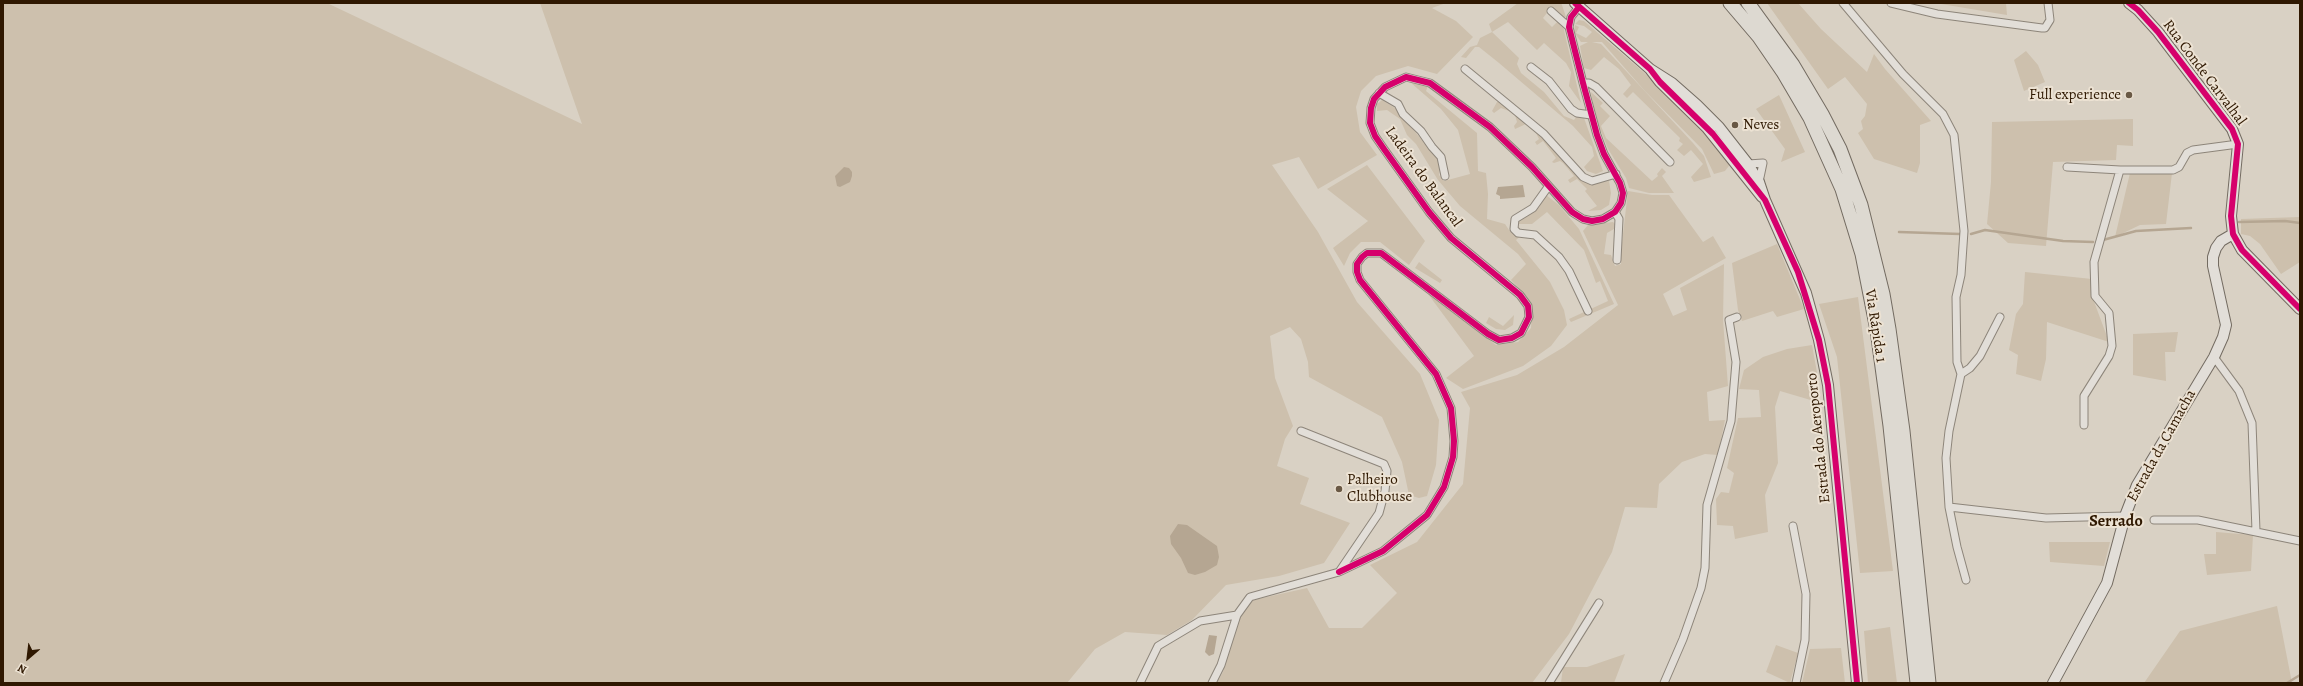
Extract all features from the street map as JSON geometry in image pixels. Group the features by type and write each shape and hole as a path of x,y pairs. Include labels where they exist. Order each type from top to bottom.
{"highway":[{"name":"Via Rápida 1","path":"1730,3 1763,43 1810,118 1842,190 1862,254 1876,323 1890,426 1917,683"},
{"name":"Via Rápida 1","path":"1748,3 1792,65 1822,114 1840,149 1865,219 1883,294 1903,431 1928,683"}],"main road":[{"name":"Rua Conde Carvalhal","path":"2129,3 2138,10 2158,32 2232,129 2238,144 2231,216 2233,234 2242,250 2300,309"},
{"name":"Estrada do Aeroporto","path":"1577,5 1650,70 1713,134 1765,200"},
{"name":"Estrada do Aeroporto","path":"1650,70 1672,83 1697,105 1727,137 1748,164 1759,182 1765,200 1806,293 1819,340 1828,385 1857,683"},
{"path":"1713,134 1739,159 1748,164"},
{"name":"Estrada da Camacha","path":"2052,683 2107,584 2125,516 2137,485 2214,357 2223,337 2226,325 2213,266 2213,257 2221,240 2233,234"}],"street":[{"path":"1843,3 1903,74 1943,114 1954,135 1964,231 1961,275 1956,298 1957,362 1961,374 1948,438 1946,458 1950,507 1957,547 1966,580"},
{"path":"1891,3 1937,14 2045,28 2050,20 2048,3"},
{"path":"1577,5 1571,17 1569,27 1591,115 1604,154 1616,174 1623,193 1621,203 1615,212 1619,220 1618,260"},
{"path":"1551,11 1569,27"},
{"path":"1531,67 1549,81 1571,109 1577,114 1591,115"},
{"path":"1466,68 1544,134 1583,177 1592,181 1616,174"},
{"name":"Ladeira do Balancal","path":"1339,572 1382,551 1427,515 1444,487 1453,457 1454,441 1450,408 1445,393 1436,374 1418,350 1360,280 1357,268 1362,257 1373,252 1381,253 1488,334 1499,340 1512,338 1521,333 1529,317 1528,306 1520,295 1478,263 1451,238 1429,212 1375,136 1370,118 1371,108 1379,93 1391,83 1406,77 1430,83 1490,127 1532,167 1548,187 1583,219 1592,221 1603,219 1615,212"},
{"path":"1583,83 1589,83 1596,87 1670,162"},
{"path":"1379,93 1398,104 1403,114 1421,130 1432,147 1442,157 1445,176"},
{"path":"2067,167 2120,170 2173,170 2179,168 2187,153 2193,150 2238,144"},
{"path":"1748,164 1763,163 1759,182"},
{"path":"2084,425 2084,396 2109,356 2112,346 2109,313 2095,296 2094,262 2120,170"},
{"path":"1548,187 1533,208 1515,219 1514,229 1518,234 1535,235 1559,257 1569,271 1588,311"},
{"path":"1664,683 1683,639 1701,588 1705,568 1707,504 1731,421 1736,362 1729,320 1737,317"},
{"path":"1961,374 1970,368 1980,356 2000,317"},
{"path":"2214,357 2240,390 2252,424 2256,531"},
{"path":"1212,683 1221,665 1237,615 1250,596 1339,572 1379,513 1385,491 1387,471 1384,464 1301,432"},
{"path":"1950,507 2046,518 2125,516"},
{"path":"2154,520 2198,520 2300,541"},
{"path":"1792,526 1806,594 1805,640 1796,683"},
{"path":"1549,683 1599,602"},
{"path":"1140,683 1158,646 1200,621 1237,615"}],"shaded area":[{"path":"3,3 327,3 582,124 540,3 1446,3 1432,8 1456,21 1473,37 1437,74 1408,66 1376,76 1361,91 1356,107 1360,132 1377,155 1318,189 1299,157 1272,165 1318,232 1357,302 1420,374 1439,420 1436,465 1427,496 1419,498 1409,495 1402,462 1382,417 1309,377 1308,362 1301,339 1290,327 1270,336 1275,378 1293,426 1285,439 1277,466 1309,478 1300,504 1350,523 1324,563 1279,576 1226,585 1192,620 1167,635 1125,632 1095,649 1067,683 3,683"},
{"path":"1518,3 1561,3 1566,17 1563,18 1550,9 1543,18 1552,27 1558,21 1563,26 1581,103 1569,86 1571,72 1566,63 1544,43 1537,50 1508,22 1492,32 1489,24"},
{"path":"1767,3 1798,3 1821,29 1867,72 1874,54 1885,69 1931,121 1920,125 1920,163 1917,173 1874,159 1858,133 1863,129 1861,121 1865,116 1867,104 1845,77 1828,89"},
{"path":"1935,3 2006,3 2007,15"},
{"path":"1579,20 1584,21 1641,70 1684,110 1732,162 1725,171 1714,174 1702,149 1644,90 1602,42 1592,42 1601,44 1704,156 1711,177 1694,182 1691,177 1703,164 1691,150 1684,156 1677,150 1683,144 1679,141 1680,138 1633,92 1627,98 1623,94 1631,85 1619,69 1604,57 1591,70 1584,68 1580,46 1588,42 1581,42 1574,32 1575,25 1579,27 1576,33 1586,38 1592,32 1584,26 1575,24"},
{"path":"1492,32 1519,58 1517,64 1521,73 1544,92 1564,116 1574,120 1577,116 1584,118 1603,171 1596,174 1587,171 1584,167 1594,156 1592,147 1573,126 1499,63 1479,47 1475,47 1466,58 1461,57 1470,47 1477,45 1480,38"},
{"path":"2026,51 2038,65 2045,82 2024,91 2014,60"},
{"path":"1410,82 1428,86 1426,91 1477,133 1478,171 1486,173 1488,194 1487,219 1505,224 1509,230 1522,235 1516,240 1550,282 1564,310 1567,325 1551,346 1523,366 1463,389 1446,378 1474,356 1428,294 1496,345 1518,342 1531,328 1532,310 1527,297 1511,280 1526,264 1518,254 1460,206 1438,180 1416,144 1407,135 1400,119 1387,110 1377,111 1377,104 1382,100 1395,108 1438,159 1440,167 1439,175 1444,181 1470,174 1458,130 1441,109"},
{"path":"1591,92 1603,103 1600,106 1610,116 1601,126 1606,138 1652,181 1658,176 1657,174 1662,168 1666,172 1662,176 1674,193 1649,193 1629,188 1626,178 1608,149 1595,116"},
{"path":"1779,95 1805,152 1781,162 1785,149 1756,109"},
{"path":"1502,100 1592,183 1609,181 1611,193 1609,205 1601,210 1588,211 1597,206 1585,191 1587,189 1577,179 1570,183 1568,180 1574,176 1560,161 1554,163 1552,162 1556,158 1543,141 1537,145 1535,142 1539,139 1536,133 1526,124 1515,129 1514,126 1517,122 1515,115 1509,111 1501,108 1494,113 1492,111 1497,102"},
{"path":"2133,119 2133,146 2117,145 2116,160 2053,162 2046,246 2008,243 1987,224 1991,182 1992,122"},
{"path":"1367,165 1425,241 1409,265 1380,242 1361,242 1350,253 1344,266 1333,248 1368,221 1327,189"},
{"path":"844,167 849,168 852,172 852,176 850,182 840,187 837,186 835,176"},
{"path":"2130,173 2172,173 2166,224 2140,225 2115,237"},
{"path":"1523,185 1525,197 1500,199 1500,196 1496,194 1498,187"},
{"path":"1628,191 1652,195 1669,195 1703,242 1713,236 1726,258 1663,294 1673,316 1687,310 1680,288 1724,264 1723,320 1728,386 1707,392 1709,421 1725,420 1718,455 1705,454 1682,462 1659,484 1657,508 1625,507 1612,552 1569,634 1532,683 1217,683 1223,672 1237,619 1249,601 1307,588 1329,628 1362,628 1397,593 1370,565 1417,542 1463,484 1470,408 1461,392 1517,375 1564,347 1618,305 1583,231 1588,225 1613,222 1615,224 1614,229 1607,233 1604,254 1611,255 1615,266 1621,264 1621,251"},
{"path":"1546,195 1559,205 1579,229 1614,304 1571,322 1569,319 1608,301 1600,281 1596,283 1584,250 1547,212 1532,224 1519,224 1516,221 1539,207"},
{"path":"2300,217 2300,262 2281,274 2260,244 2250,236 2241,234 2241,219"},
{"path":"1777,244 1804,309 1777,317 1773,311 1742,321 1738,310 1732,263"},
{"path":"1419,262 1442,280 1440,283 1415,268"},
{"path":"2025,272 2092,279 2092,296 2109,342 2047,322 2046,359 2041,381 2016,374 2018,355 2009,350 2016,314 2023,304"},
{"path":"1858,297 1893,571 1860,573 1837,357 1819,304"},
{"path":"1514,315 1513,325 1505,330 1496,329 1486,323 1489,317 1503,326"},
{"path":"2178,332 2175,352 2165,352 2166,381 2133,375 2133,334"},
{"path":"1812,345 1818,378 1814,401 1780,391 1775,407 1778,463 1765,495 1768,532 1735,539 1733,526 1717,525 1716,499 1721,492 1729,493 1734,473 1727,468 1738,418 1761,417 1759,390 1739,389 1744,370 1763,357 1787,349"},
{"path":"1178,524 1187,525 1217,546 1219,557 1217,565 1205,572 1195,575 1188,573 1181,558 1171,544 1170,536"},
{"path":"2216,532 2253,535 2251,571 2207,575 2204,554 2216,554"},
{"path":"2049,542 2110,542 2104,566 2050,562"},
{"path":"2277,606 2292,683 2144,683 2180,631"},
{"path":"1890,627 1897,683 1868,683 1864,631"},
{"path":"1209,635 1217,636 1214,654 1209,656 1205,652"},
{"path":"1776,645 1798,653 1790,683 1766,672"},
{"path":"1841,648 1845,683 1802,683 1810,649"},
{"path":"1625,654 1614,683 1561,683 1563,667 1587,667"}],"waterway":[{"path":"2239,222 2285,221 2300,223"},
{"path":"2103,240 2136,231 2191,228"},
{"path":"1971,234 1985,230 2063,241 2093,242"},
{"path":"1899,232 1960,234"},
{"path":"2287,683 2300,675"}],"cycle path":[{"path":"1575,3 1650,69 1660,82 1713,134 1765,200 1798,272 1819,340 1828,385 1857,683"},
{"path":"2129,3 2138,10 2158,32 2232,129 2238,144 2231,216 2233,234 2242,250 2300,309"},
{"path":"1339,572 1383,551 1427,515 1444,487 1453,457 1454,441 1451,408 1436,374 1360,280 1357,272 1357,264 1362,257 1367,253 1381,253 1488,334 1499,340 1512,338 1521,333 1529,317 1528,306 1520,295 1451,238 1429,212 1384,149 1375,136 1370,123 1371,108 1374,99 1385,87 1406,77 1430,83 1490,127 1532,167 1572,212 1583,219 1592,221 1603,219 1615,212 1621,203 1623,193 1620,183 1604,154 1597,135 1569,27 1571,17 1579,7"}],"place":[{"name":"Full experience","path":"2129,95"},
{"name":"Neves","path":"1735,125"},
{"name":"Palheiro Clubhouse","path":"1339,489"}],"district":[{"name":"Serrado","path":"2116,522"}]}
